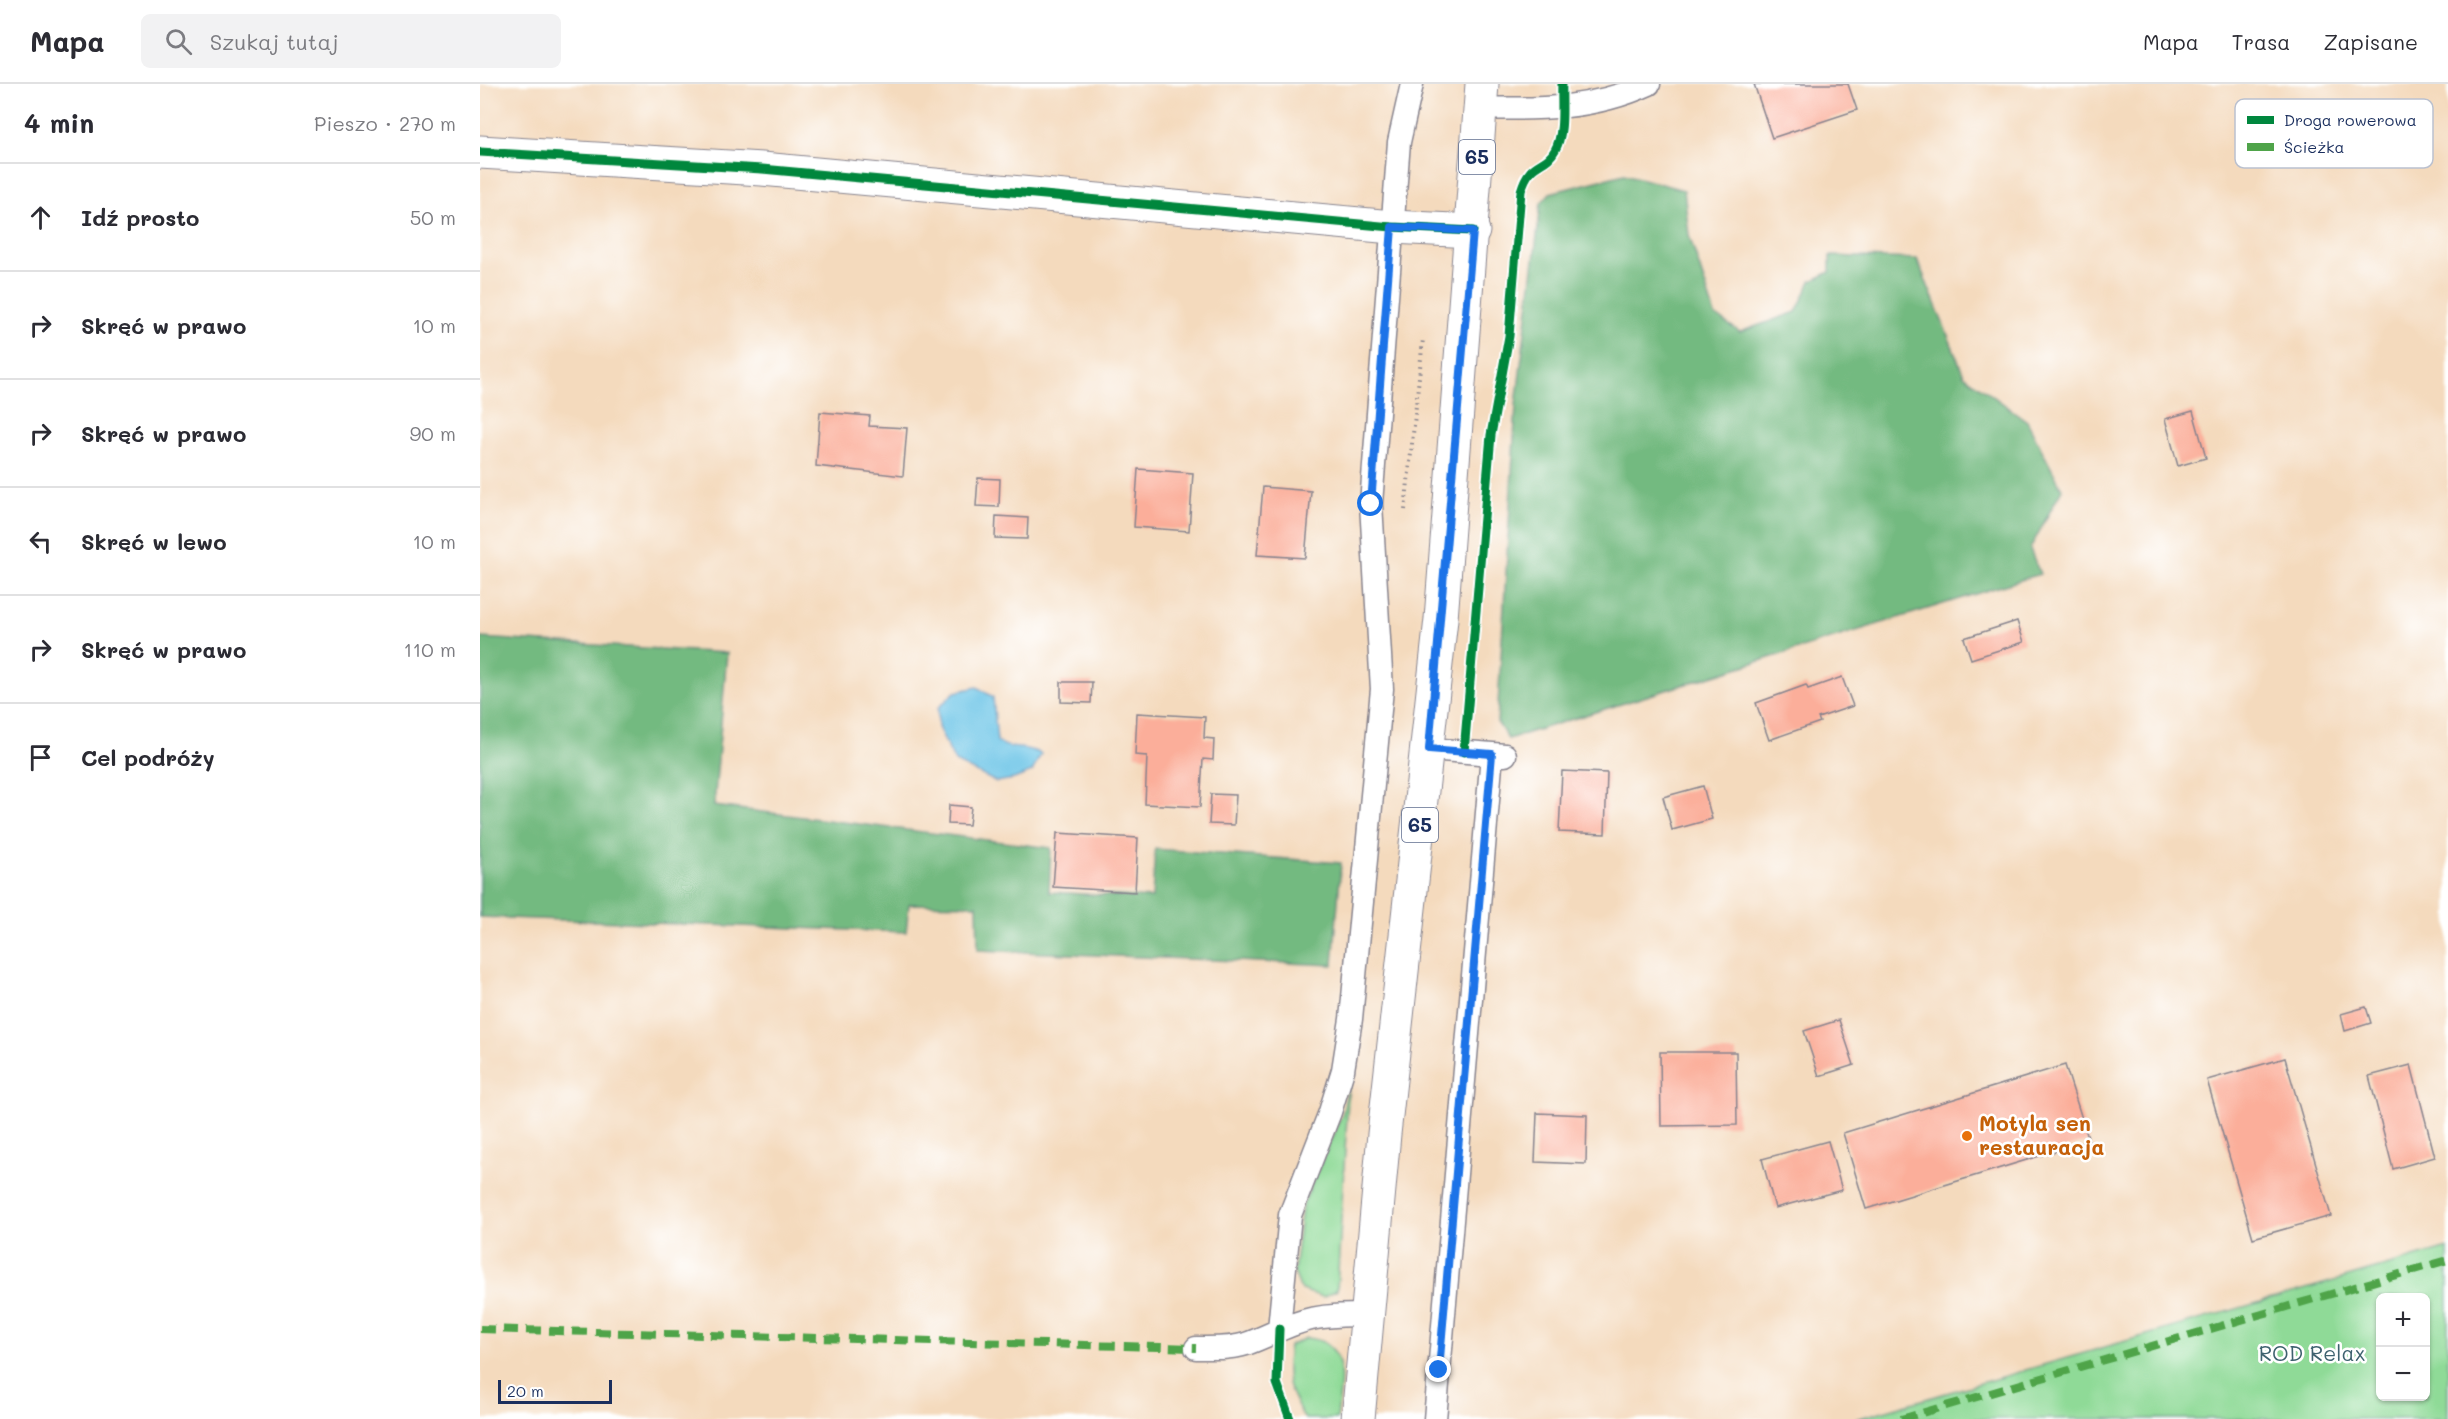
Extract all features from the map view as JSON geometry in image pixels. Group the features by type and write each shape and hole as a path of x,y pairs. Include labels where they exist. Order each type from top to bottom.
{"main road":[{"name":"65","path":"1358,1419 1384,1134 1429,749 1473,231 1481,96"},
{"path":"480,152 762,169 1392,227 1473,231"}],"lane":[{"path":"1279,1329 1290,1215 1330,1112 1343,1070 1351,1019 1382,689 1371,504 1399,142 1412,84"},
{"path":"1481,96 1561,108 1593,104 1649,84"},
{"path":"1429,749 1499,755 1435,1419"},
{"path":"1196,1348 1225,1348 1246,1344 1279,1329 1329,1316 1367,1315"}],"path":[{"path":"1404,520 1424,332"}],"green space":[{"path":"1624,174 1684,190 1689,235 1715,315 1740,332 1796,312 1811,281 1830,272 1830,256 1917,259 1964,375 2027,421 2062,489 2030,549 2040,574 1508,739 1497,722 1516,405 1541,203 1550,193"},
{"path":"480,638 727,653 714,806 1051,848 1049,892 1152,898 1155,849 1341,863 1333,965 978,950 977,905 909,904 906,932 480,917"},
{"path":"1349,1081 1337,1290 1323,1297 1301,1290 1294,1272 1302,1207 1343,1112"},
{"name":"ROD Relax","path":"2448,1248 2448,1419 1856,1419"},
{"path":"1306,1338 1321,1341 1331,1347 1337,1357 1341,1380 1337,1419 1305,1419 1294,1400 1287,1377 1289,1346"}],"water":[{"path":"977,687 993,697 997,741 1007,746 1041,754 1032,772 1014,779 996,782 955,762 938,727 938,708 955,692"}],"building":[{"path":"1754,84 1848,84 1857,110 1772,138"},
{"path":"2193,411 2206,458 2178,466 2165,419"},
{"path":"820,412 870,416 869,426 907,428 903,476 816,466"},
{"path":"1138,469 1193,473 1189,531 1134,527"},
{"path":"978,478 1000,479 999,507 976,506"},
{"path":"1263,487 1311,491 1305,558 1257,555"},
{"path":"996,516 1028,518 1027,539 995,538"},
{"path":"2017,621 2024,642 1971,659 1964,638"},
{"path":"1842,677 1853,706 1818,718 1820,722 1769,740 1756,703 1806,685 1808,689"},
{"path":"1061,682 1092,682 1091,703 1061,702"},
{"path":"1137,713 1205,717 1204,738 1214,739 1213,760 1203,759 1200,807 1145,804 1147,756 1135,755"},
{"path":"1562,771 1607,773 1605,834 1559,832"},
{"path":"1703,786 1712,819 1672,830 1663,797"},
{"path":"1211,794 1236,795 1234,825 1209,824"},
{"path":"949,805 971,807 969,825 948,824"},
{"path":"1057,833 1138,838 1135,892 1053,887"},
{"path":"2366,1007 2371,1023 2345,1031 2341,1014"},
{"path":"1839,1020 1854,1065 1819,1076 1804,1031"},
{"path":"1660,1052 1736,1052 1737,1125 1661,1126"},
{"path":"2285,1058 2331,1216 2253,1238 2207,1080"},
{"path":"2065,1065 2089,1141 1866,1209 1843,1133"},
{"path":"2411,1065 2435,1157 2393,1169 2369,1076"},
{"path":"1537,1113 1587,1115 1586,1164 1535,1162"},
{"path":"1828,1141 1842,1190 1775,1208 1762,1159"}],"marked path":[{"path":"1901,1419 2448,1260"},
{"path":"480,1329 1196,1348"}],"cycle path":[{"path":"1464,752 1491,435 1509,336 1521,191 1529,174 1551,156 1558,143 1561,127 1562,84"},
{"path":"480,152 762,169 1392,227 1473,231"},
{"path":"1279,1329 1277,1383 1290,1419"}],"place":[{"name":"Motyla sen restauracja","path":"1967,1136"}],"route":[{"path":"1371,504 1392,227 1473,231 1429,749 1492,754 1439,1370"}]}
